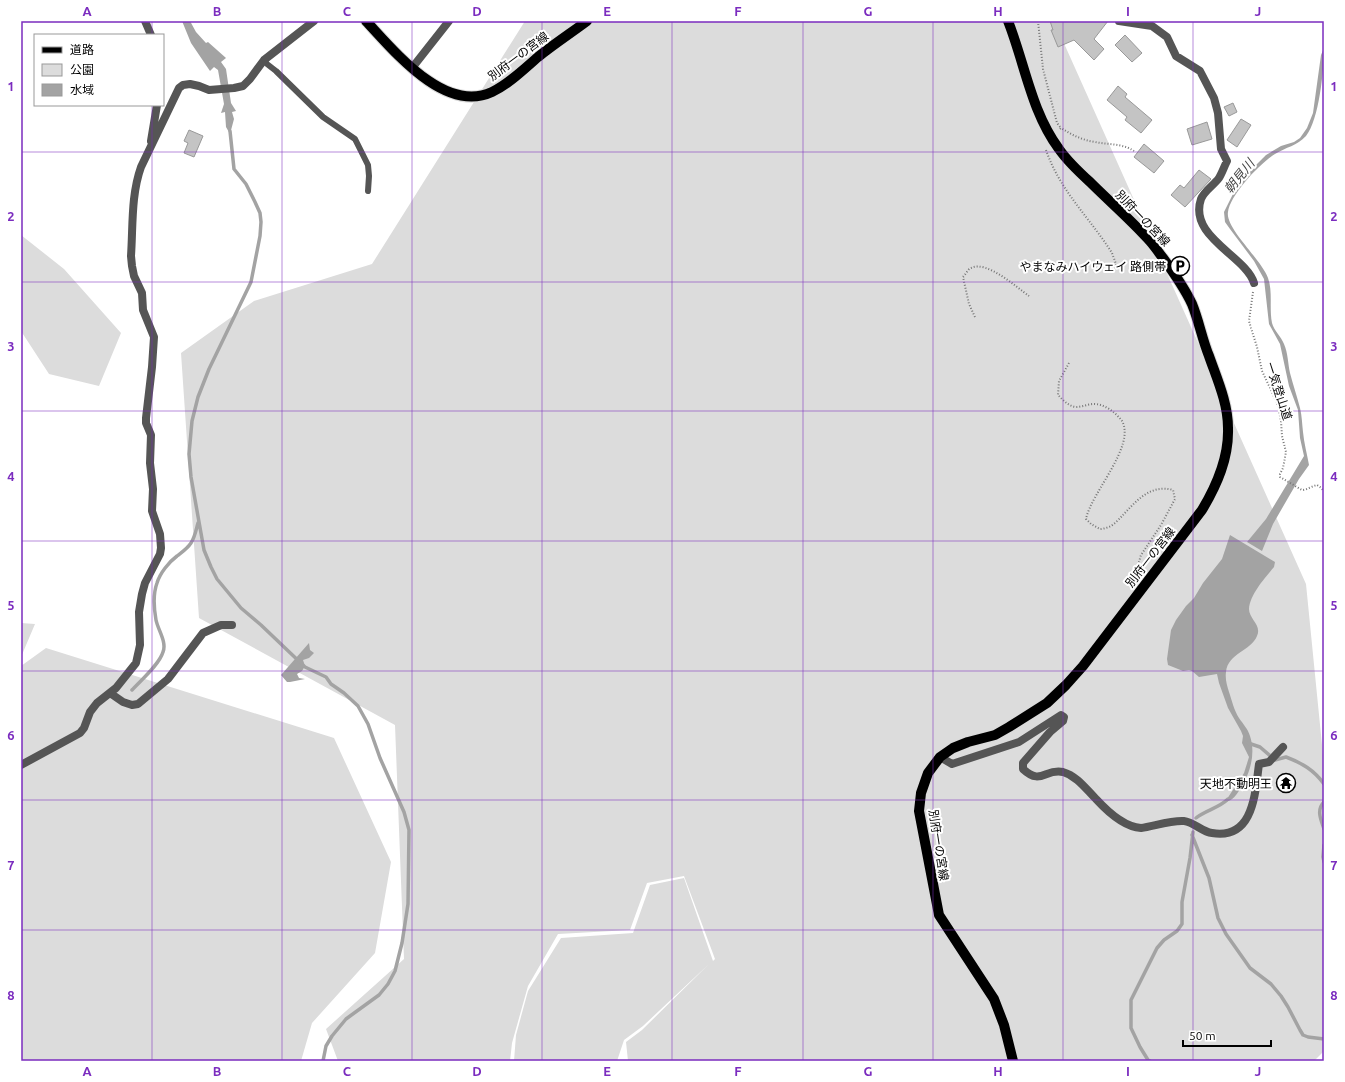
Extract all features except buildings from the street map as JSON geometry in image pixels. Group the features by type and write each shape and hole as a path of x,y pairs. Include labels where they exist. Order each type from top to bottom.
{"main road":[{"name":"別府一の宮線","path":"366,21 412,68 428,80 450,93 465,97 485,95 503,86 546,51 587,21"},
{"name":"別府一の宮線","path":"1008,21 1038,113 1059,150 1073,166 1150,240 1176,276 1192,305 1225,400 1228,428 1227,447 1223,466 1214,491 1202,510 1083,666 1047,703 995,735 968,742 953,748 940,757 928,773 921,793 919,811 939,915 994,999 1004,1025 1013,1061"}],"street":[{"path":"145,21 150,34"},
{"path":"21,765 80,733 84,728 90,712 97,703 116,688 136,662 140,645 139,612 142,594 145,584 157,562 161,548 160,534 152,511 153,489 150,463 150,435 146,423 154,337 143,310 142,293 134,276 131,256 133,196 137,179 179,88 183,85 190,84 209,90 243,86 264,60 314,21"},
{"path":"412,68 449,21"},
{"path":"1119,21 1152,26 1162,33 1167,37 1176,56 1200,71 1209,87 1218,112 1221,149 1227,161 1218,178 1201,198 1200,214 1204,226 1211,237 1242,266 1252,277 1254,283"},
{"path":"150,148 157,106"},
{"path":"110,693 132,705 138,704 168,679 203,633 221,625 232,625"},
{"path":"940,757 952,764 1018,742 1061,715 1064,717 1063,721 1050,732 1023,763 1023,769 1029,775 1038,777 1055,772 1063,772 1080,782 1109,811 1122,821 1135,828 1186,821 1202,830 1214,834 1231,832 1244,824 1248,817 1254,798 1259,764 1269,762 1283,747"}],"lane":[{"path":"264,60 323,116 355,139 368,165 368,191"}],"path":[{"path":"1038,21 1043,69 1057,123 1061,128 1080,138 1094,142 1123,145 1134,151"},
{"path":"1053,140 1061,128"},
{"path":"1050,163 1064,188 1112,253 1116,264 1115,269"},
{"path":"975,317 969,304 964,278 970,268 978,266 990,269 1029,296"},
{"name":"一気登山道","path":"1254,283 1249,321 1257,347 1262,371 1272,392 1281,421 1282,436 1286,452 1280,477 1302,490 1316,485 1324,491"},
{"path":"1069,363 1059,381 1058,395 1065,402 1076,407 1096,404 1108,408 1118,415 1123,424 1126,435 1118,457 1096,495 1088,511 1086,519 1100,529 1110,527 1137,500 1148,492 1164,488 1173,490 1175,499 1161,525 1141,555 1136,572 1146,583"}],"green space":[{"path":"525,21 1054,21 1306,584 1324,765 1324,1051 1314,1061 628,1061 626,1042 642,1030 709,964 643,1026 624,1040 617,1061 514,1061 516,1035 528,991 561,938 633,933 650,885 684,878 713,961 715,959 684,876 647,883 630,930 558,934 528,986 512,1043 510,1061 338,1061 326,1029 404,959 395,725 199,618 181,353 254,301 372,264"},
{"path":"21,235 64,269 121,333 99,386 49,374 21,331"},
{"path":"21,623 35,624 21,657"},
{"path":"46,648 334,738 391,862 375,953 312,1023 301,1061 21,1061 21,666"}],"water":[{"path":"182,21 190,21 196,32 206,43 208,42 226,58 221,62 226,69 231,103 236,111 232,112 234,119 230,134 226,127 225,112 221,113 224,104 218,70 214,67 210,71 191,43"},
{"path":"1324,48 1320,94 1311,129 1303,139 1269,158 1254,172 1234,197 1228,212 1229,219 1237,235 1264,270 1268,278 1272,323 1274,329 1283,341 1286,351 1290,373 1301,411 1304,440 1309,465 1299,479 1273,524 1262,551 1247,542 1266,519 1304,456 1300,438 1298,410 1289,386 1280,344 1269,324 1264,279 1254,261 1225,222 1224,212 1233,194 1252,169 1266,155 1281,146 1294,142 1300,138 1307,128 1313,113 1321,55"},
{"path":"1230,535 1275,562 1274,567 1258,586 1250,603 1250,613 1258,629 1257,636 1250,645 1231,660 1226,672 1227,685 1233,705 1237,715 1249,733 1252,743 1252,757 1247,777 1238,793 1230,800 1225,802 1244,773 1249,757 1242,743 1243,736 1241,731 1228,708 1217,674 1199,677 1192,671 1183,671 1168,665 1167,659 1171,630 1176,620 1222,559"},
{"path":"309,643 310,650 314,653 309,658 303,660 305,666 302,671 297,674 299,678 305,679 287,682 281,675"}],"waterway":[{"path":"230,131 234,169 246,184 260,213 261,222 260,236 251,282 209,369 198,397 192,421 189,454 191,477 204,550 217,579 241,608 305,667 326,677 331,684 344,693 358,706 368,724 380,758 404,812 409,830 408,904 402,943 395,971 388,984 379,995 346,1019 332,1036 326,1046 323,1061"},
{"path":"132,690 158,662 164,648 163,640 156,620 154,602 158,579 174,558 191,543 198,523"},
{"path":"1248,743 1260,747 1275,760 1286,757 1302,764 1312,771 1324,784"},
{"path":"1196,818 1221,805 1228,799"},
{"path":"1324,802 1320,808 1324,829"},
{"path":"1150,1061 1140,1047 1131,1028 1131,1000 1157,948 1164,940 1177,931 1182,924 1182,902 1193,832"},
{"path":"1192,835 1209,878 1218,918 1226,934 1250,968 1271,984 1281,996 1303,1035 1324,1039"},
{"path":"1324,845 1324,862"}],"place":[{"name":"やまなみハイウェイ 路側帯","path":"1180,266"},
{"name":"天地不動明王","path":"1286,783"}],"water label":[{"name":"朝見川","path":"1239,176"}]}
